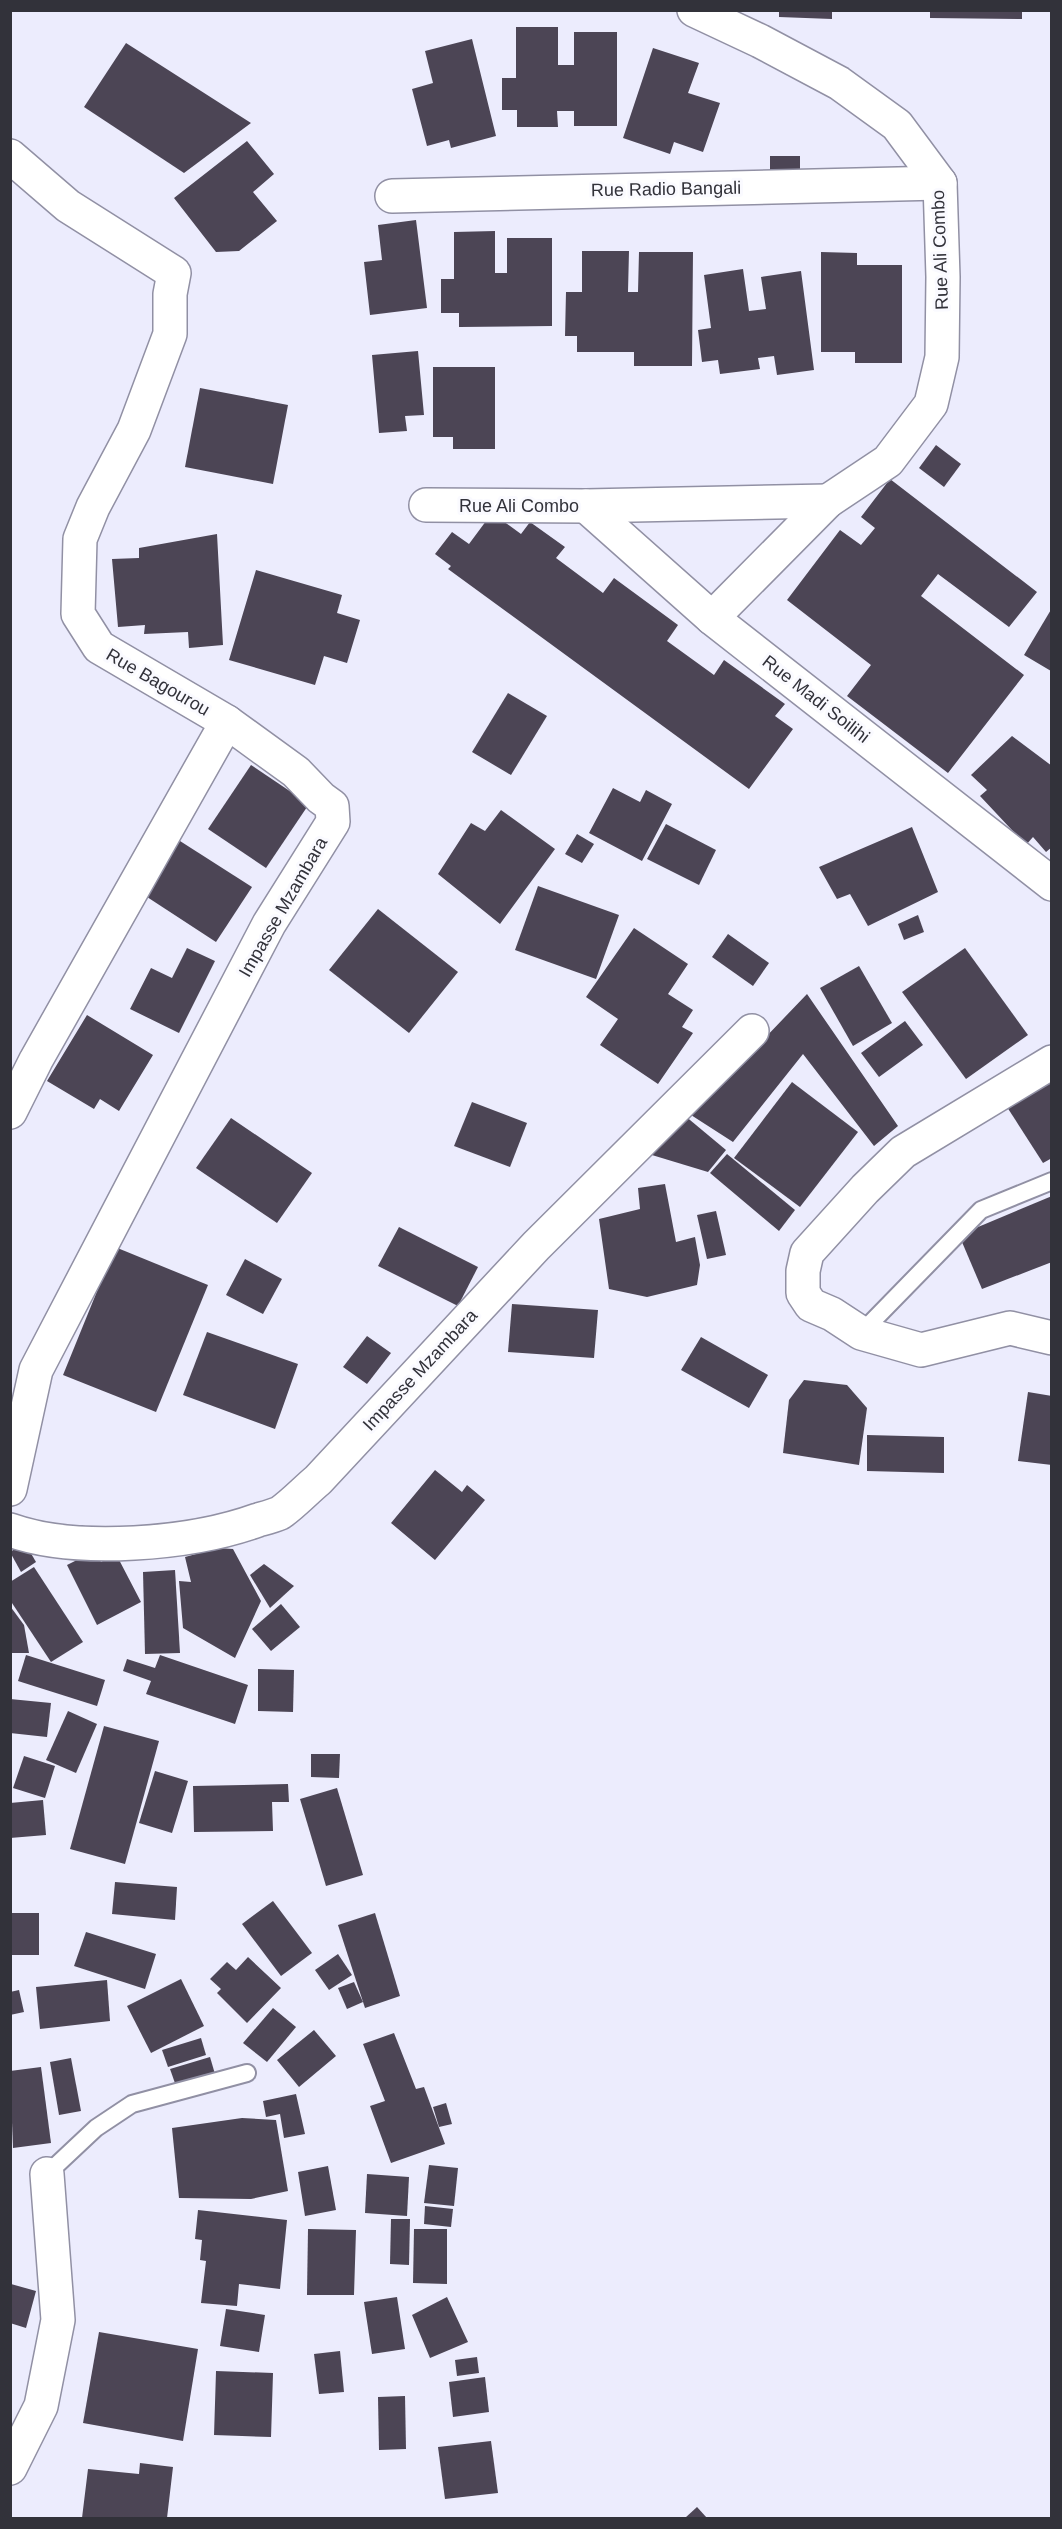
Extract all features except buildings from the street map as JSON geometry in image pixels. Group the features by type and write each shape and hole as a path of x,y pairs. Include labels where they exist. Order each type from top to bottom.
{"street":[{"name":"Rue Ali Combo","path":"694,10 760,41 839,83 897,125 940,183 943,277 942,357 931,404 888,461 828,501 712,618"},
{"name":"Rue Bagourou","path":"10,156 68,206 174,273 170,294 170,334 134,430 93,507 80,539 78,615 99,647 227,722 36,1060 10,1112"},
{"name":"Rue Radio Bangali","path":"392,196 940,183"},
{"name":"Rue Ali Combo","path":"426,505 586,506 828,501"},
{"name":"Rue Madi Soilihi","path":"586,506 712,618 1052,884"},
{"name":"Impasse Mzambara","path":"10,1489 36,1370 269,924 333,822 332,806 296,772 227,722"},
{"name":"Impasse Mzambara","path":"10,1530 26,1536 71,1542 141,1543 233,1530 279,1513 318,1480 536,1246 753,1031"},
{"path":"1052,1062 903,1152 865,1189 807,1253 803,1271 803,1293 811,1305 832,1314 861,1333 921,1350 1011,1328 1052,1338"},
{"path":"10,2468 41,2406 58,2319 47,2174"}],"lane":[{"path":"861,1333 981,1210 1052,1181"},
{"path":"47,2174 96,2128 132,2104 247,2073"}]}
